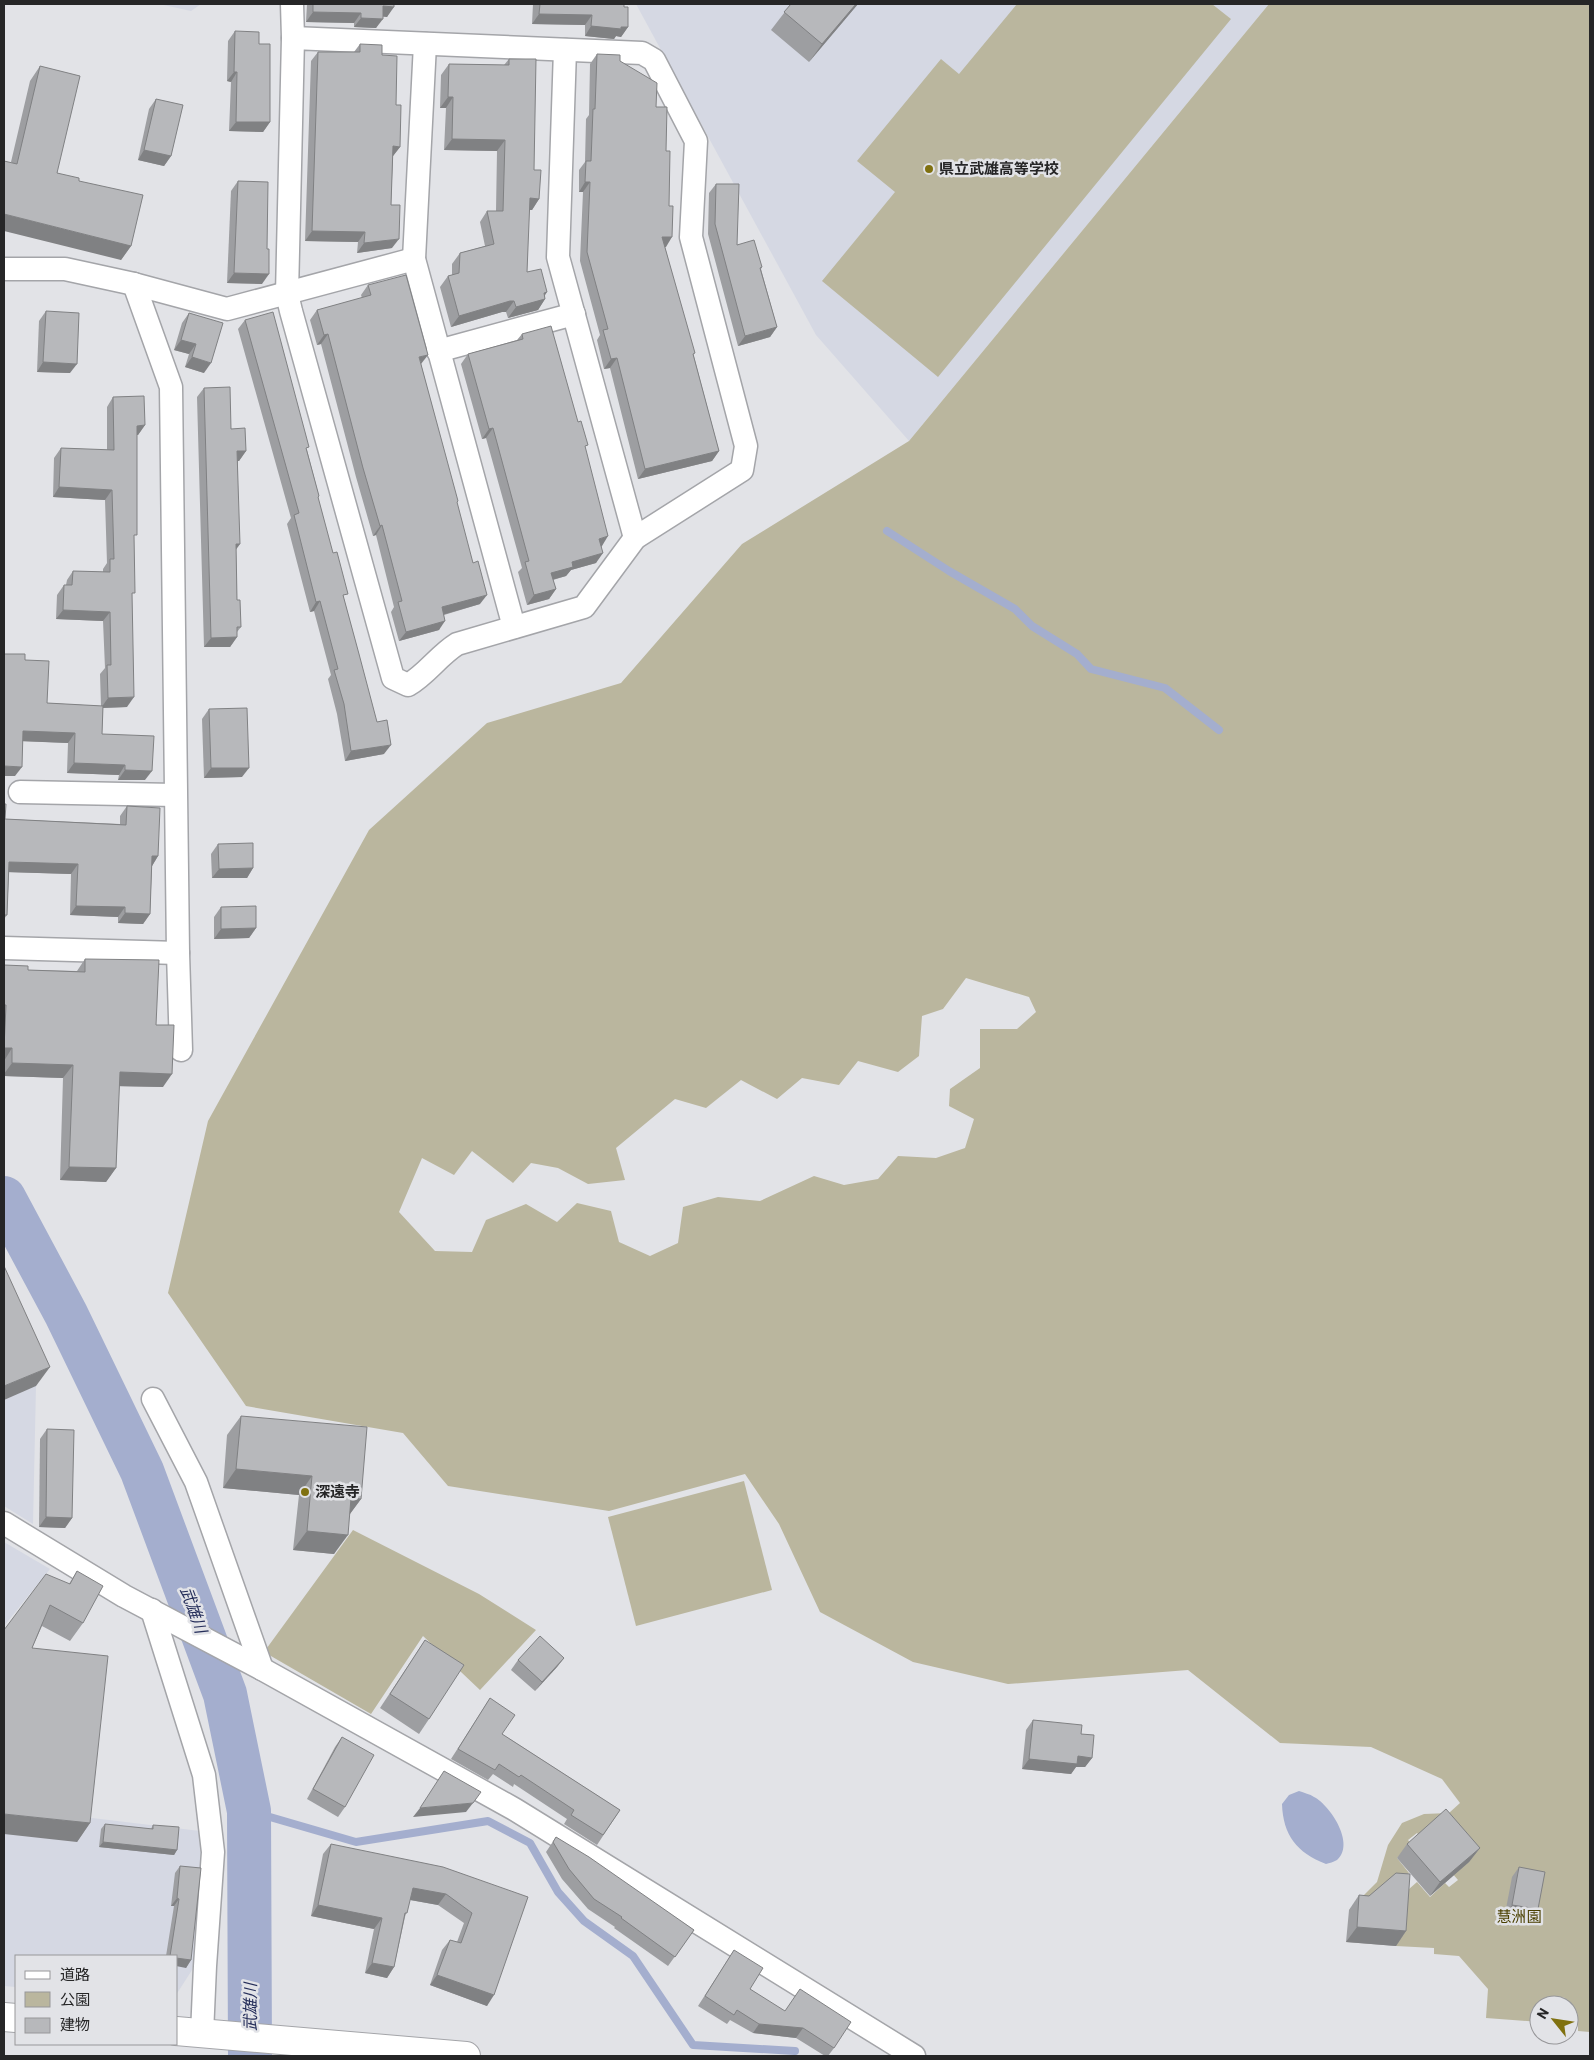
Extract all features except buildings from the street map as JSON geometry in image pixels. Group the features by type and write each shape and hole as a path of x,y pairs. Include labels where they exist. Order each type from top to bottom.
{"highway":[{"path":"189,2032 466,2056"}],"street":[{"path":"292,4 288,294 290,311 393,678 408,685 420,678 443,653 457,644 584,607 636,538 742,470 746,446 691,237 696,141 654,60 642,53 293,38"},
{"path":"426,44 414,258 514,628"},
{"path":"565,50 558,257 636,538"},
{"path":"4,269 65,269 134,284 228,309 414,258"},
{"path":"134,284 171,387 178,953 181,1050"},
{"path":"438,351 574,314"},
{"path":"20,792 176,795"},
{"path":"4,948 178,953"},
{"path":"153,1399 196,1482 253,1665"},
{"path":"4,1523 152,1610 514,1809 914,2056"},
{"path":"152,1610 204,1775 213,1852 205,1966 189,2032"}],"shaded area":[{"path":"159,4 201,4 191,11"},
{"name":"県立武雄高等学校","path":"636,4 1269,4 909,441 816,335"},
{"path":"4,1301 38,1378 36,1386 33,1524 4,1506"},
{"path":"4,1542 50,1569 4,1626"},
{"path":"4,1660 84,1817 200,1831 202,1885 192,1970 178,1992 178,1955 15,1955 15,1987 4,1986"}],"green space":[{"path":"1017,4 1212,4 1231,19 938,377 822,281 895,192 857,161 941,59 959,74"},
{"name":"慧洲園","path":"1269,4 1590,4 1590,2032 1579,2031 1579,1995 1529,1995 1529,2021 1486,2018 1488,1989 1459,1956 1434,1954 1434,1948 1396,1946 1400,1897 1417,1882 1430,1897 1445,1883 1449,1887 1458,1880 1417,1833 1408,1840 1412,1845 1397,1858 1409,1873 1392,1888 1349,1910 1377,1882 1388,1845 1402,1823 1424,1814 1449,1813 1460,1803 1442,1779 1371,1747 1280,1743 1188,1670 1008,1684 913,1662 820,1612 779,1524 745,1474 609,1511 448,1486 403,1433 246,1406 168,1293 208,1121 369,830 487,723 621,683 742,544 909,441","holes":["966,978 1029,997 1036,1012 1017,1029 980,1029 980,1068 950,1089 949,1106 974,1119 965,1148 936,1158 898,1156 878,1179 844,1185 814,1176 760,1201 718,1197 683,1207 678,1243 650,1256 619,1242 611,1211 577,1203 557,1222 526,1204 486,1220 472,1252 435,1251 399,1212 422,1158 454,1175 472,1151 513,1183 531,1163 558,1168 588,1184 625,1180 616,1148 675,1099 706,1108 741,1080 777,1099 802,1078 839,1085 858,1061 898,1072 919,1056 922,1016 943,1009"]},
{"path":"744,1481 772,1590 636,1626 608,1517"},
{"path":"353,1530 479,1594 536,1630 480,1690 423,1636 371,1714 264,1652"}],"water":[{"path":"1299,1791 1311,1795 1320,1801 1339,1826 1344,1845 1342,1853 1336,1861 1326,1864 1316,1860 1300,1848 1289,1834 1285,1825 1282,1804 1289,1795"}],"waterway":[{"path":"887,531 949,571 1015,609 1032,626 1077,654 1091,669 1165,688 1219,730"},
{"name":"武雄川","path":"4,1198 66,1314 142,1471 225,1694 249,1811 250,2056"},
{"path":"249,1811 356,1842 488,1821 530,1843 558,1892 584,1921 633,1956 693,2045 795,2051"}],"place":[{"name":"県立武雄高等学校","path":"929,169"},
{"name":"深遠寺","path":"305,1492"}]}
